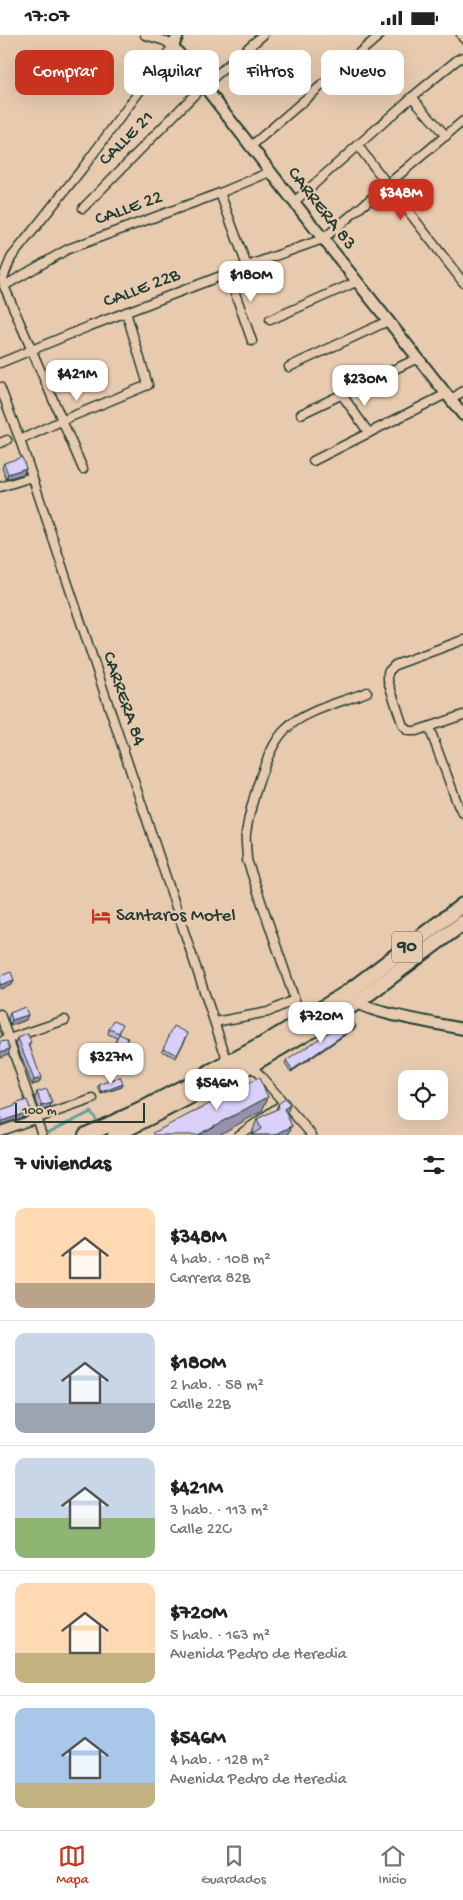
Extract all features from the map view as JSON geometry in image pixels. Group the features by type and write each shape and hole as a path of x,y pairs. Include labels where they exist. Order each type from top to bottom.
{"highway":[{"name":"90","path":"86,1135 124,1119 302,1021 352,997 463,905"},
{"name":"90","path":"115,1135 251,1065 463,923"}],"street":[{"path":"145,35 169,44"},
{"path":"158,35 169,44"},
{"path":"83,469 2,283 3,277 11,258 82,169 169,44 178,35"},
{"name":"CALLE 21","path":"219,72 263,35"},
{"path":"250,147 380,35"},
{"path":"460,35 463,38"},
{"name":"CARRERA 83","path":"169,44 174,50"},
{"path":"294,203 412,97 463,57"},
{"name":"CALLE 21","path":"83,207 194,95"},
{"name":"CARRERA 83","path":"210,95 463,415"},
{"path":"412,97 446,136"},
{"name":"CALLE 22B","path":"0,363 126,312 323,239 463,121"},
{"path":"358,146 463,282"},
{"name":"CALLE 22","path":"2,283 68,249 220,193 270,172"},
{"path":"220,193 247,266"},
{"path":"228,273 252,341"},
{"path":"270,320 356,282"},
{"path":"20,440 62,420 148,385 126,312"},
{"path":"289,367 388,321"},
{"path":"301,414 418,358"},
{"name":"CARRERA 84","path":"0,387 20,440 228,1063"},
{"path":"314,461 369,433 463,391"},
{"path":"342,395 369,433"},
{"path":"0,487 32,477"},
{"path":"463,641 395,665 388,672 388,681 403,726 408,731 416,731 463,715"},
{"path":"302,1021 247,860 246,834 255,797 272,748 285,730 303,717 367,692"},
{"path":"429,727 458,805 463,813"},
{"path":"352,997 373,1010 463,1029"},
{"path":"215,1022 268,1012 294,1000"},
{"path":"0,1014 42,1135"},
{"path":"0,1043 65,1020"},
{"path":"251,1065 312,1135"},
{"path":"0,1131 93,1099"},
{"path":"239,1135 284,1103"}],"building":[{"path":"22,457 26,468 8,474 4,463"},
{"path":"11,972 14,980 0,985 0,976"},
{"path":"25,1007 28,1015 12,1020 10,1013"},
{"path":"350,1018 356,1026 292,1070 286,1061"},
{"path":"114,1020 123,1024 119,1033 109,1029"},
{"path":"174,1026 188,1033 177,1055 163,1048"},
{"path":"28,1034 31,1043 29,1044 41,1078 34,1080 18,1038"},
{"path":"119,1034 128,1038 124,1047 115,1042"},
{"path":"7,1041 10,1049 0,1052 0,1042"},
{"path":"124,1048 134,1052 130,1061 120,1057"},
{"path":"120,1077 123,1084 102,1092 99,1085"},
{"path":"259,1078 268,1097 197,1135 155,1135 153,1133"},
{"path":"47,1089 52,1103 42,1106 37,1092"},
{"path":"285,1099 290,1105 284,1109 292,1126 275,1135 251,1135 261,1129 257,1119 279,1108 278,1104"},
{"path":"27,1100 31,1111 2,1121 0,1111"}],"waterway":[{"path":"47,1133 91,1112 96,1119"}],"place":[{"name":"Santaros Motel","path":"101,916"}]}
